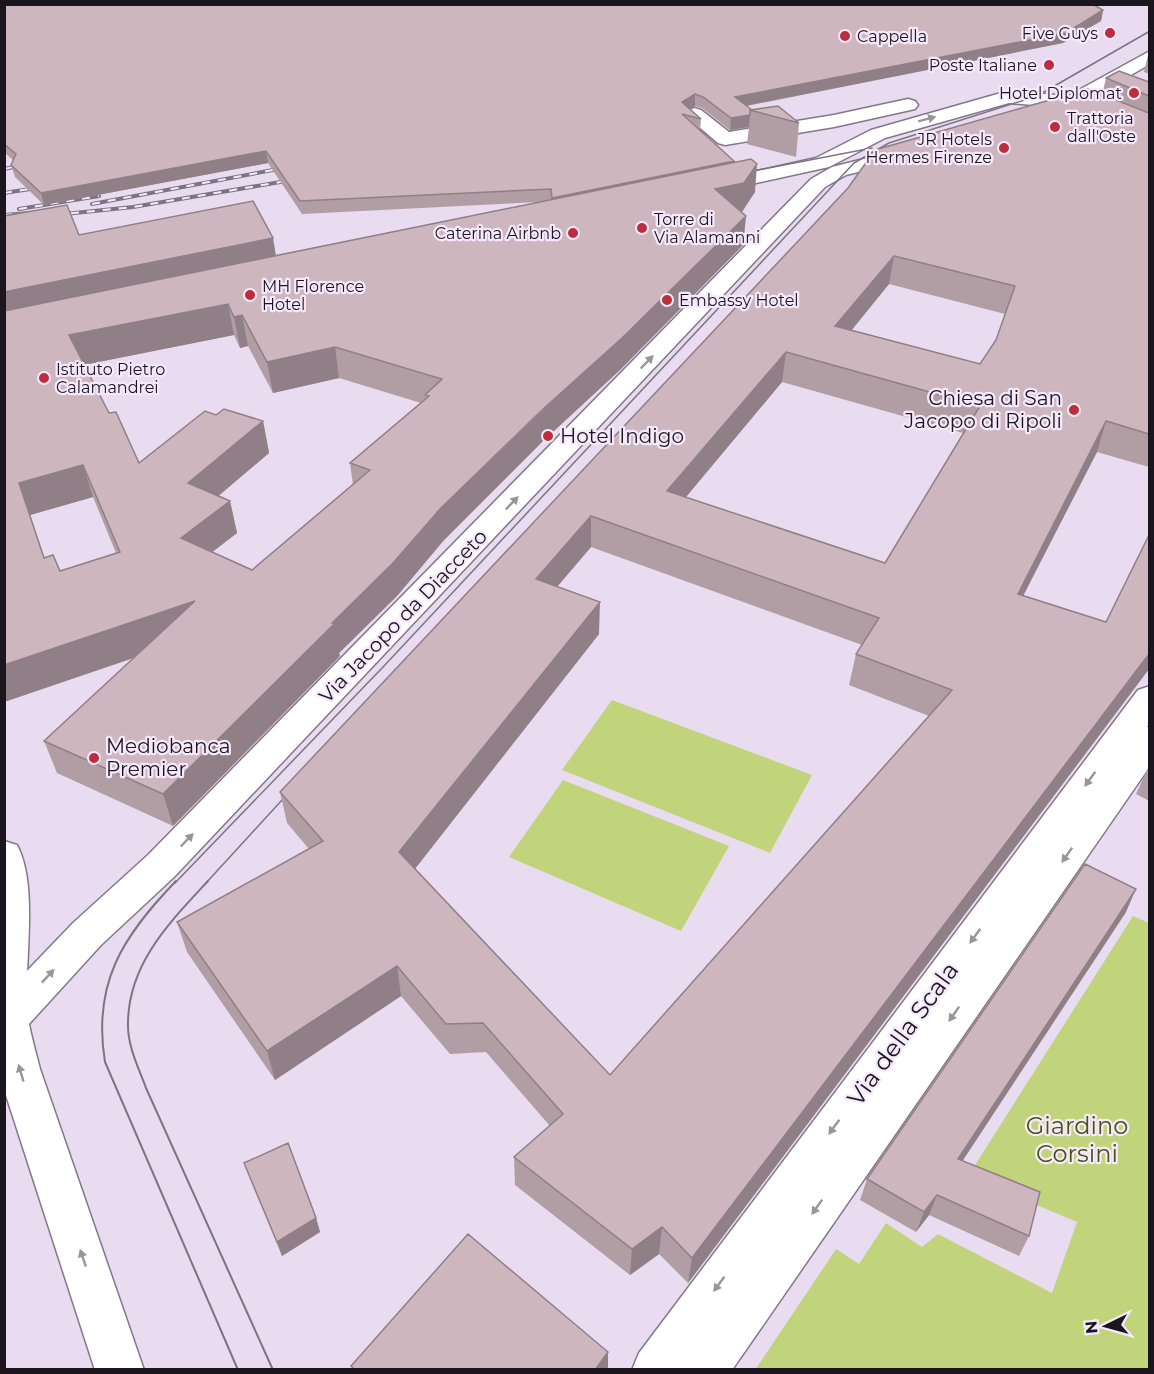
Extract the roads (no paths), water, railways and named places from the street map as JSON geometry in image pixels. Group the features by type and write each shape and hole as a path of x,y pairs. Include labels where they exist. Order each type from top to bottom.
{"street":[{"path":"1030,117 1071,102 1149,56"},
{"path":"694,114 725,139 834,121 927,102 972,96 1008,97 1071,102 1149,135"},
{"path":"689,191 822,163 861,141 888,131 1008,97"},
{"path":"805,147 888,131"},
{"name":"Via Jacopo da Diacceto","path":"6,1021 87,934 161,866 818,183 828,176 924,149"},
{"path":"759,177 790,191 796,201 794,209"},
{"name":"Via della Scala","path":"656,1370 1149,698"},
{"name":"Via della Scala","path":"702,1370 1149,739"},
{"path":"4,855 8,883 6,1021 42,1142 120,1370"}],"tram line":[{"path":"175,883 384,666 854,163 889,143 1037,96 1150,31"},
{"path":"742,173 872,148"},
{"path":"702,345 776,266"},
{"path":"206,883 293,788"},
{"path":"176,881 141,921 116,963 103,1008 102,1034 105,1062 238,1370"},
{"path":"208,881 165,929 143,964 130,1004 128,1034 134,1058 146,1088 273,1370"}],"railway":[{"path":"4,169 28,164"},
{"path":"92,204 289,167"},
{"path":"55,215 133,207 298,179"},
{"path":"4,193 43,187"},
{"path":"19,209 99,196"},
{"path":"4,215 29,213"}],"place":[{"name":"Five Guys","path":"1110,33"},
{"name":"Cappella","path":"845,36"},
{"name":"Poste Italiane","path":"1049,65"},
{"name":"Hotel Diplomat","path":"1134,93"},
{"name":"Trattoria dall'Oste","path":"1055,127"},
{"name":"JR Hotels Hermes Firenze","path":"1004,148"},
{"name":"Torre di Via Alamanni","path":"642,228"},
{"name":"Caterina Airbnb","path":"573,233"},
{"name":"MH Florence Hotel","path":"250,295"},
{"name":"Embassy Hotel","path":"667,300"},
{"name":"Istituto Pietro Calamandrei","path":"44,378"},
{"name":"Chiesa di San Jacopo di Ripoli","path":"1074,410"},
{"name":"Hotel Indigo","path":"548,436"},
{"name":"Mediobanca Premier","path":"94,758"}],"park label":[{"name":"Giardino Corsini","path":"1077,1140"}]}
